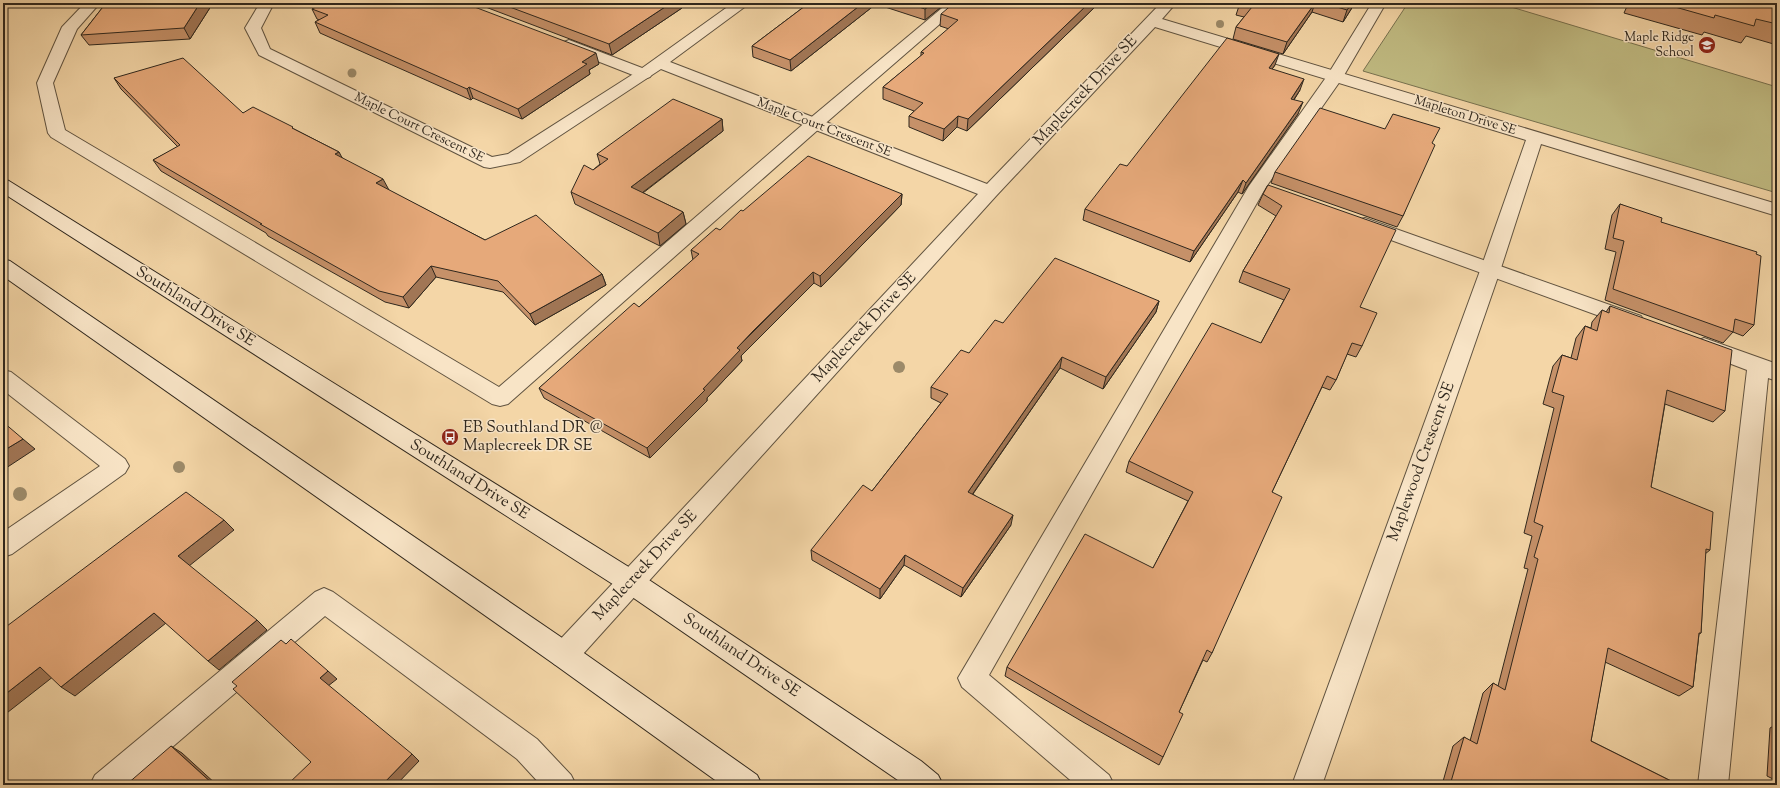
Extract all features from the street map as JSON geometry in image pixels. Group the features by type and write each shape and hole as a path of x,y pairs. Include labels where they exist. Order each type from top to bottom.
{"street":[{"path":"93,3 70,27 44,83 57,133 500,398 814,124 957,3"},
{"name":"Maple Court Crescent SE","path":"266,3 253,28 264,52 490,163 514,158 644,74 743,3"},
{"name":"Maplecreek Drive SE","path":"564,655 990,192 1169,3"},
{"path":"1099,785 972,678 1379,3"},
{"name":"Mapleton Drive SE","path":"1152,21 1777,210"},
{"path":"555,40 644,74"},
{"name":"Maple Court Crescent SE","path":"658,63 990,192"},
{"name":"Maplewood Crescent SE","path":"1307,785 1491,268 1535,137"},
{"name":"Southland Drive SE","path":"3,185 630,582 911,770 928,785"},
{"path":"1349,218 1654,328"},
{"path":"3,266 564,655 747,785"},
{"path":"1684,339 1768,369 1713,785"},
{"path":"3,378 117,466 3,546"},
{"path":"105,785 324,600 527,749 562,785"}],"shaded area":[{"path":"1408,3 1498,3 1777,87 1777,193 1363,71"}],"building":[{"path":"106,3 200,3 184,28 81,35"},
{"path":"324,3 464,3 596,53 582,62 587,64 518,109 469,87 467,89 315,22 328,15 312,9"},
{"path":"499,3 671,3 609,44"},
{"path":"809,3 863,3 790,60 752,46"},
{"path":"906,3 933,3 925,9"},
{"path":"954,3 1089,3 968,119 958,116 944,129 909,116 923,103 883,87 924,53 921,52 958,20 941,14"},
{"path":"1239,3 1315,3 1287,42 1236,27 1252,7"},
{"path":"1324,3 1352,3 1347,10"},
{"path":"1661,3 1777,3 1777,24 1756,19 1754,26 1715,15 1714,18"},
{"path":"1227,38 1279,54 1269,68 1304,79 1291,99 1303,102 1246,183 1243,180 1194,251 1085,209 1120,164 1127,166"},
{"path":"183,58 243,113 253,107 293,127 292,128 339,152 335,154 383,179 376,183 485,240 536,215 602,274 530,314 498,281 431,266 403,297 379,291 260,224 262,224 153,160 180,145 114,78"},
{"path":"673,99 722,119 631,187 683,212 658,233 571,192 584,165 593,170 608,159 597,154"},
{"path":"1320,108 1385,129 1393,114 1440,128 1432,143 1435,145 1403,216 1275,172"},
{"path":"808,156 902,194 820,276 813,272 753,331 737,348 740,350 703,389 705,390 647,448 539,388 634,303 639,307 699,254 691,250 716,228 720,230 741,210 743,211"},
{"path":"1268,185 1396,230 1360,307 1377,313 1362,346 1352,343 1336,380 1327,376 1272,492 1282,497 1212,653 1207,650 1179,712 1183,714 1163,757 1007,667 1085,534 1153,568 1193,492 1129,461 1212,323 1261,343 1290,289 1243,271 1282,206 1263,194"},
{"path":"1620,204 1662,218 1661,222 1757,252 1756,254 1761,256 1754,325 1735,319 1733,332 1613,289 1624,241 1613,238"},
{"path":"1055,258 1159,301 1106,377 1062,357 968,492 1013,515 963,588 905,555 880,589 811,550 863,485 872,491 948,394 931,387 961,350 969,353 995,320 1003,323"},
{"path":"1610,306 1732,350 1725,411 1667,390 1651,487 1713,512 1710,550 1706,549 1701,633 1699,633 1693,687 1608,648 1591,741 1679,785 1450,785 1464,737 1477,744 1493,683 1505,690 1538,559 1534,557 1543,526 1534,522 1564,396 1552,392 1562,355 1577,360 1585,326 1597,331 1602,310 1609,313"},
{"path":"3,422 23,439 3,451"},
{"path":"186,492 224,520 178,556 257,620 208,661 154,613 61,687 40,667 3,696 3,629"},
{"path":"291,639 328,671 320,678 412,754 382,785 287,785 311,762 233,689 237,686 232,682 281,640 286,644"},
{"path":"171,746 214,785 126,785"}],"place":[{"name":"Maple Ridge School","path":"1707,45"},
{"name":"EB Southland DR @ Maplecreek DR SE","path":"450,437"}]}
